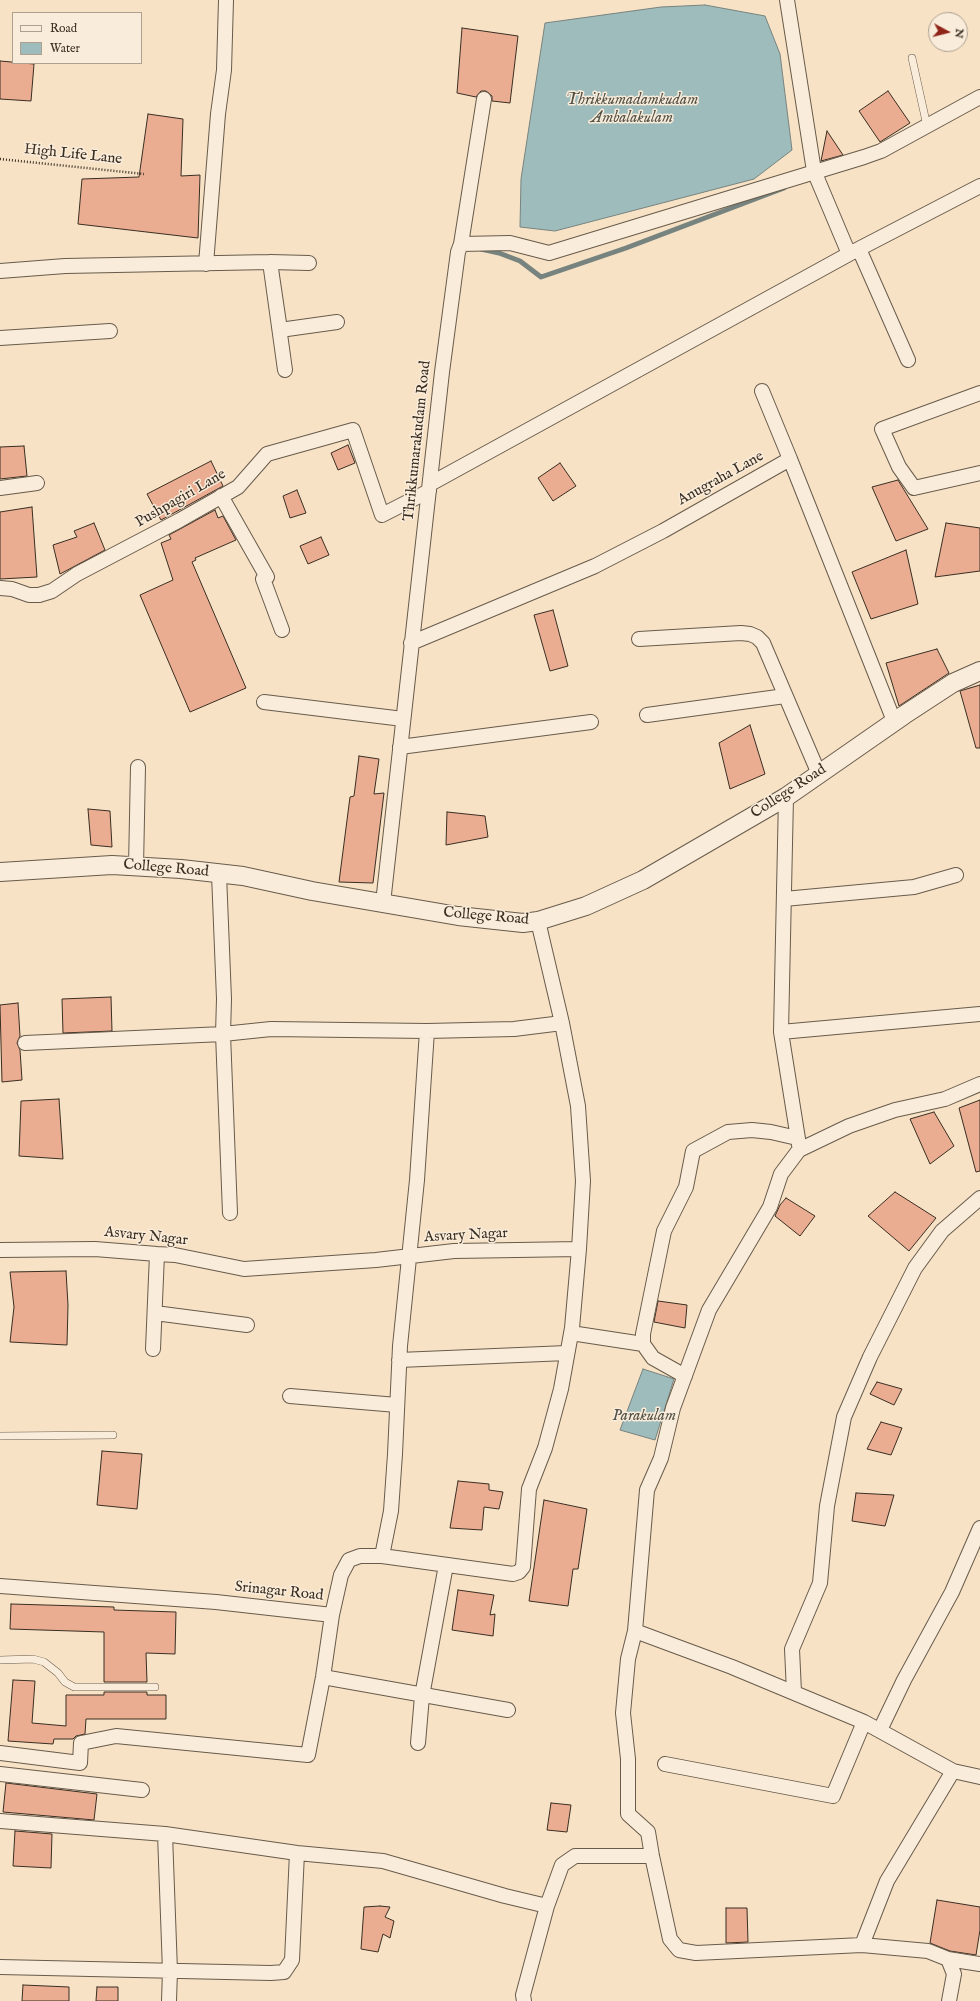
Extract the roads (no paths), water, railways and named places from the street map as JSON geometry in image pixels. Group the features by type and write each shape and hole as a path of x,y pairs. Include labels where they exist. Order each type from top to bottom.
{"street":[{"path":"206,264 218,114 224,70 226,0"},
{"path":"787,0 814,171 908,360"},
{"path":"461,244 510,243 549,253 881,151 980,97"},
{"name":"Thrikkumarakudam Road","path":"384,903 411,643 430,488 442,372 458,252 461,244 484,100"},
{"path":"430,488 854,252 980,186"},
{"path":"270,262 280,330 337,322"},
{"path":"270,262 285,370"},
{"path":"0,271 65,266 270,262 309,263"},
{"path":"0,338 110,331"},
{"path":"762,391 894,721"},
{"path":"980,393 882,429 899,467 914,488 980,473"},
{"name":"Pushpagiri Lane","path":"0,588 30,595 39,595 52,591 77,574 134,545 238,486 266,454 353,430 382,515 430,488"},
{"name":"Anugraha Lane","path":"411,643 595,566 663,531 790,459"},
{"path":"0,488 37,482"},
{"path":"221,496 267,577 263,579 282,630"},
{"path":"639,639 750,634 757,637 763,643 818,774"},
{"name":"College Road","path":"0,872 112,865 136,866 219,874 458,916 523,922 538,921 586,906 643,880 786,797 894,721 953,682 980,671"},
{"path":"647,715 785,696"},
{"path":"264,702 403,719"},
{"path":"400,747 591,722"},
{"path":"136,866 138,767"},
{"path":"786,797 781,1032 798,1144 782,1174 770,1207 709,1310 673,1408 660,1458 648,1490 635,1631 628,1659 623,1713 628,1759 628,1814 648,1832 670,1939 679,1950 696,1953 862,1945 928,1951 948,1959 980,1964"},
{"path":"219,874 224,999 223,1034 230,1212"},
{"path":"784,899 914,887 956,875"},
{"path":"427,1031 417,1180 399,1360 398,1405 391,1510 382,1556 513,1574 519,1572 523,1566 529,1488 545,1448 561,1389 571,1333 579,1249 583,1180 578,1106 562,1023 538,921"},
{"path":"781,1032 980,1014"},
{"path":"25,1043 223,1034 271,1030 427,1031 514,1029 562,1023"},
{"path":"685,1376 653,1358 643,1344 643,1334 664,1231 686,1187 693,1151 728,1132 752,1130 771,1132 798,1144 895,1110 945,1098 980,1084"},
{"path":"794,1692 792,1649 820,1583 827,1506 844,1417 870,1357 916,1268 942,1231 980,1198"},
{"name":"Asvary Nagar","path":"0,1250 95,1249 175,1255 244,1269 409,1257 454,1251 579,1249"},
{"path":"153,1350 157,1254"},
{"path":"155,1313 246,1325"},
{"path":"571,1333 643,1344"},
{"path":"399,1360 567,1353"},
{"path":"290,1396 398,1405"},
{"path":"880,1730 904,1680 952,1592 980,1528"},
{"name":"Srinagar Road","path":"0,1586 216,1602 332,1615 341,1575 349,1560 360,1556 382,1556"},
{"path":"418,1743 422,1696 446,1565"},
{"path":"0,1753 80,1762 81,1743 116,1736 308,1755 323,1678 332,1615"},
{"path":"635,1631 794,1692 864,1722 953,1770 980,1777"},
{"path":"323,1678 508,1710"},
{"path":"664,1764 833,1796 864,1722"},
{"path":"862,1945 887,1881 953,1770"},
{"path":"0,1774 142,1790"},
{"path":"0,1821 166,1834 298,1853 383,1861 505,1896 547,1906"},
{"path":"166,1834 170,1971 169,2001"},
{"path":"0,1967 271,1974 284,1972 292,1960 298,1853"},
{"path":"524,2001 523,1995 547,1906 562,1865 575,1856 652,1856"},
{"path":"948,1959 954,1974 949,2001"}],"lane":[{"path":"912,58 927,126"},
{"path":"0,1436 113,1434"},
{"path":"0,1660 33,1659 44,1662 58,1672 65,1682 74,1687 155,1687"}],"water":[{"name":"Thrikkumadamkudam Ambalakulam","path":"705,5 765,16 780,54 792,150 754,179 555,231 520,227 521,179 545,23 661,7"},
{"name":"Parakulam","path":"643,1369 674,1379 655,1440 620,1430"}],"waterway":[{"path":"481,249 499,253 520,261 541,277 626,248 784,188"}]}
